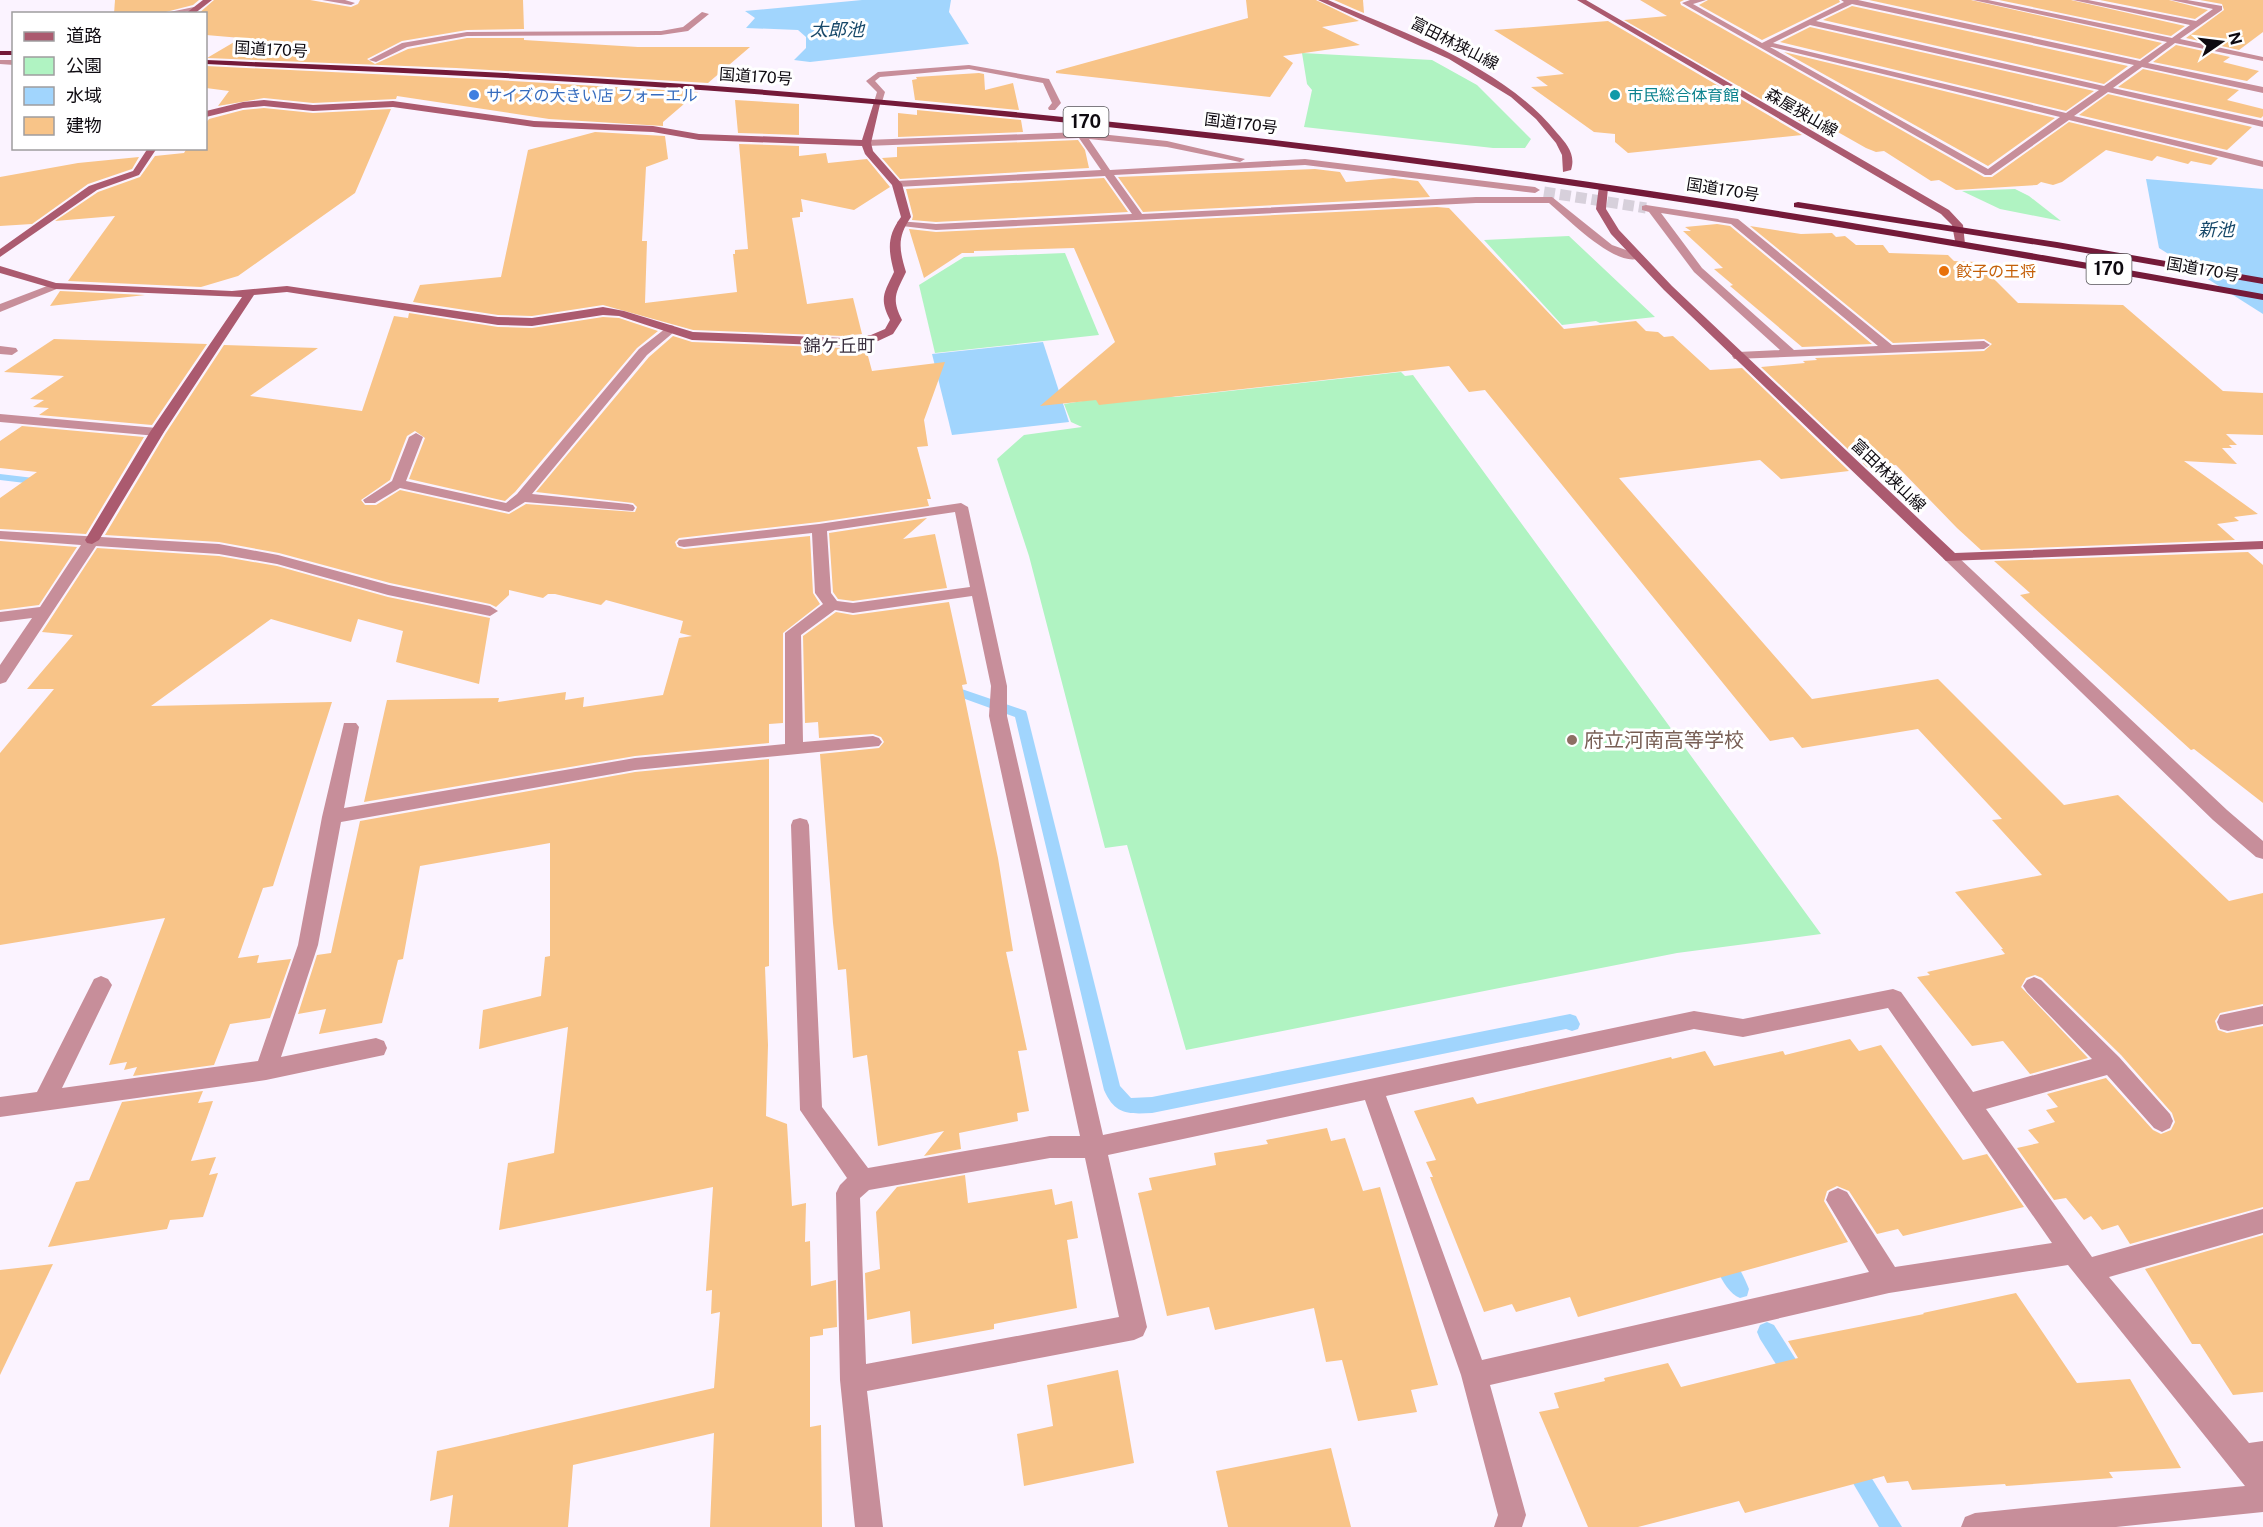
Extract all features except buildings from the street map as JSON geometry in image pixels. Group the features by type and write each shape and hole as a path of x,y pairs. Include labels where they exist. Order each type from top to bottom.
{"highway":[{"name":"国道170号","path":"207,52 662,76 879,97 1223,138 1603,188 1960,244 2260,297"},
{"name":"国道170号","path":"207,62 540,77 1052,108 1496,161"},
{"path":"1555,169 1578,172"},
{"name":"国道170号","path":"1793,204 2263,281"}],"street":[{"path":"191,11 208,0"},
{"path":"326,0 351,3"},
{"name":"富田林狭山線","path":"1322,0 1469,66 1517,97 1549,125 1568,156 1566,170"},
{"name":"森屋狭山線","path":"1581,0 1945,212 1958,222 1961,230"},
{"path":"1702,0 1686,3 1988,172 2219,8 2175,0"},
{"path":"1762,44 1850,0 2263,90"},
{"path":"1977,0 2263,59"},
{"path":"2077,0 2198,24"},
{"path":"374,60 405,45 452,36 662,33 685,29 705,14"},
{"path":"1809,22 2263,124"},
{"path":"1762,44 2263,164"},
{"path":"0,269 55,286 232,294 287,289 498,321 532,322 603,311 620,313 692,336 797,342 843,342 874,338 889,331 896,320 888,304 890,293 900,272 895,255 896,231 906,217 897,184 868,152 866,143 879,97 870,81 878,75 969,67 1046,81 1057,103 1052,108"},
{"path":"207,114 243,105 264,103 313,108 393,104 534,124 652,129 699,137 866,143 1081,135 1167,144 1262,163"},
{"path":"1081,135 1139,217"},
{"path":"0,254 93,188 136,173 152,150"},
{"path":"897,184 1237,167 1262,163 1332,164 1544,192"},
{"path":"1440,180 1476,200"},
{"name":"富田林狭山線","path":"1603,188 1600,209 1615,232 1738,356 1951,558"},
{"path":"902,223 936,227 1476,200 1552,200 1608,248 1623,254 1638,256"},
{"path":"1789,352 1698,270 1651,208 1734,221 1890,350"},
{"path":"1960,244 1961,230"},
{"path":"0,308 55,286"},
{"path":"0,678 92,540 157,432 250,293"},
{"path":"398,483 509,508 522,497 643,352 670,329"},
{"path":"1738,356 1984,345"},
{"path":"0,418 157,432"},
{"path":"370,501 398,483 416,437"},
{"path":"522,497 628,508"},
{"path":"684,543 819,528 961,507 999,686 998,709 1134,1327 853,1380"},
{"path":"819,528 825,610"},
{"path":"0,535 219,549 278,560 388,590 490,611"},
{"path":"1951,558 2263,544"},
{"path":"1951,558 2220,815 2263,852"},
{"path":"794,749 793,633 825,610 980,590"},
{"path":"0,617 45,611"},
{"path":"266,1070 308,945 350,727"},
{"path":"331,817 635,764 873,742"},
{"path":"800,825 811,1110 863,1180"},
{"path":"44,1101 101,985"},
{"path":"2034,986 2111,1064 2162,1121"},
{"path":"869,1527 853,1380 848,1193 863,1180 1050,1147 1095,1147 1694,1020 1743,1028 1893,998 2080,1261 2253,1457 2263,1487"},
{"path":"2228,1022 2263,1016"},
{"path":"0,1107 266,1070 376,1048"},
{"path":"1968,1104 2111,1064"},
{"path":"1372,1089 1474,1375 1512,1515 1508,1527"},
{"path":"1838,1200 1888,1280"},
{"path":"1474,1375 1888,1280 2080,1261 2263,1221"},
{"path":"1975,1527 2263,1498"}],"green space":[{"path":"1302,53 1432,60 1477,85 1531,139 1525,148 1493,148 1304,127 1312,90 1307,84"},
{"path":"2015,189 2029,196 2061,221 2000,209 1962,191"},
{"path":"1569,236 1655,317 1562,325 1484,240"},
{"path":"1065,253 1099,335 935,353 919,285 964,257"},
{"path":"1401,372 1405,376 1413,375 1821,934 1677,953 1186,1050 1127,845 1105,848 1029,556 997,459 1024,435 1082,427 1071,422 1064,404 1138,392 1175,397"}],"water":[{"name":"太郎池","path":"862,0 951,0 949,12 969,44 810,62 794,60 806,48 806,37 798,30 746,28 755,18 745,11"},
{"name":"新池","path":"2146,179 2263,189 2263,314 2159,248"},
{"path":"1043,342 1069,422 952,435 932,354"}],"waterway":[{"path":"0,477 42,482"},
{"path":"947,688 1021,714 1112,1090 1127,1106 1152,1105 1570,1021 1572,1024"},
{"path":"1722,1260 1740,1289"},
{"path":"1767,1332 1795,1376"},
{"path":"1854,1468 1891,1527"}],"tunnel":[{"path":"1544,192 1646,208"}],"place":[{"name":"サイズの大きい店 フォーエル","path":"474,95"},
{"name":"市民総合体育館","path":"1615,95"},
{"name":"餃子の王将","path":"1944,271"},
{"name":"府立河南高等学校","path":"1572,740"}],"district":[{"name":"錦ケ丘町","path":"839,346"}]}
